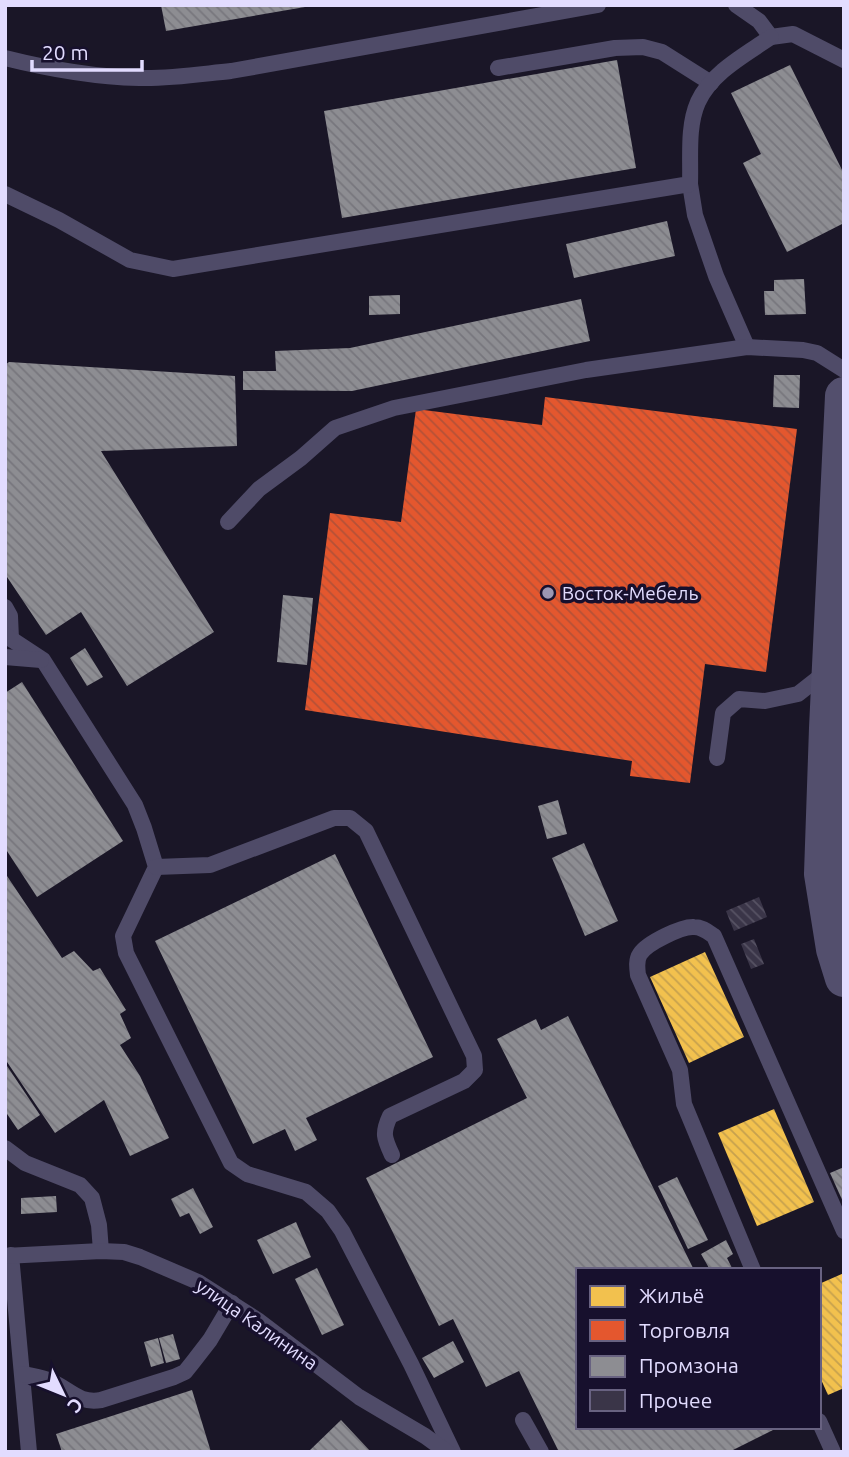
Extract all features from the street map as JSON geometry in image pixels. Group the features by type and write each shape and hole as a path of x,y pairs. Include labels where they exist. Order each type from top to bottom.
{"main road":[{"path":"841,959 823,874 844,396"}],"lane":[{"path":"5,58 103,76 177,77 231,71 598,5"},
{"path":"739,6 759,21 771,37"},
{"path":"747,347 716,276 695,215 690,184 692,127 698,103 711,83 725,69 771,37 793,34 843,57"},
{"path":"498,68 615,48 643,47 662,52 711,83"},
{"path":"5,194 59,220 130,260 173,270 690,184"},
{"path":"228,522 259,489 301,458 335,428 394,408 586,370 747,347 817,353 844,370"},
{"path":"5,607 10,617 8,637 43,660 135,805 145,828 156,867 123,936 126,953 225,1150 232,1163 247,1174 306,1192 328,1211 361,1267 453,1452"},
{"path":"5,657 43,660"},
{"path":"717,758 723,713 739,699 765,701 797,694 831,669"},
{"path":"156,867 210,865 334,818 350,818 366,831 474,1056 475,1070 464,1082 390,1116 384,1128 385,1140 392,1155"},
{"path":"752,1268 684,1104 680,1070 638,975 640,954 647,946 674,932 697,927 714,936 844,1231"},
{"path":"5,1148 24,1163 80,1185 92,1198 99,1225 101,1251"},
{"name":"улица Калинина","path":"8,1255 124,1252 198,1282 259,1321 359,1397 447,1452"},
{"path":"8,1255 23,1374 29,1452"},
{"path":"23,1374 48,1379 81,1400 90,1402 101,1401 174,1377 185,1372 193,1363 232,1303"},
{"path":"523,1420 541,1452"},
{"path":"821,1425 833,1452"}],"building: Жильё":[{"path":"705,952 744,1037 689,1063 650,977"},
{"path":"774,1109 814,1202 757,1226 718,1133"},
{"path":"844,1273 844,1388 828,1395 821,1379 821,1283"}],"building: Торговля":[{"name":"Восток-Мебель","path":"545,397 797,429 766,672 705,664 690,783 630,776 632,761 305,710 330,513 401,522 416,409 542,425"}],"building: Промзона":[{"path":"161,5 305,5 305,7 166,31"},
{"path":"617,60 636,168 342,218 324,111"},
{"path":"790,65 844,174 844,223 787,252 743,163 761,154 731,93"},
{"path":"667,221 675,256 574,278 566,244"},
{"path":"804,279 806,314 765,315 764,291 774,291 774,280"},
{"path":"400,295 400,314 369,315 369,296"},
{"path":"581,299 590,341 352,391 243,390 243,371 276,371 275,351 350,348"},
{"path":"9,362 235,376 237,446 101,451 214,632 127,686 81,612 46,635 5,574 5,365"},
{"path":"774,375 800,375 799,408 773,407"},
{"path":"283,595 313,598 307,665 277,662"},
{"path":"85,648 103,677 87,686 70,658"},
{"path":"22,682 123,841 37,897 5,848 5,693"},
{"path":"558,800 567,834 547,839 538,806"},
{"path":"584,843 618,921 585,936 552,858"},
{"path":"335,854 433,1057 306,1118 317,1140 295,1151 285,1129 253,1144 155,941"},
{"path":"5,873 62,958 74,951 93,971 100,968 126,1010 120,1014 131,1038 120,1045 140,1076 169,1138 130,1156 104,1100 55,1133 5,1059"},
{"path":"568,1016 693,1268 576,1268 576,1429 773,1430 729,1452 559,1452 519,1371 486,1387 453,1319 439,1326 366,1178 527,1098 497,1039 536,1019 541,1030"},
{"path":"5,1063 40,1115 18,1130 5,1111"},
{"path":"844,1167 844,1204 830,1173"},
{"path":"677,1177 708,1240 688,1249 658,1186"},
{"path":"193,1188 213,1227 200,1234 189,1213 180,1217 171,1199"},
{"path":"56,1196 57,1212 21,1214 21,1198"},
{"path":"296,1222 311,1257 273,1274 257,1240"},
{"path":"726,1240 733,1254 727,1258 732,1268 709,1268 701,1254"},
{"path":"317,1268 344,1325 322,1335 295,1279"},
{"path":"173,1334 180,1359 166,1363 159,1338"},
{"path":"158,1338 164,1363 151,1367 144,1342"},
{"path":"453,1341 464,1362 434,1378 422,1358"},
{"path":"192,1390 211,1452 62,1452 56,1434"},
{"path":"341,1420 371,1452 308,1452"}],"building: Прочее":[{"path":"759,897 767,917 734,931 726,911"},
{"path":"754,939 764,964 751,969 741,944"}],"place":[{"name":"Восток-Мебель","path":"548,593"}]}
